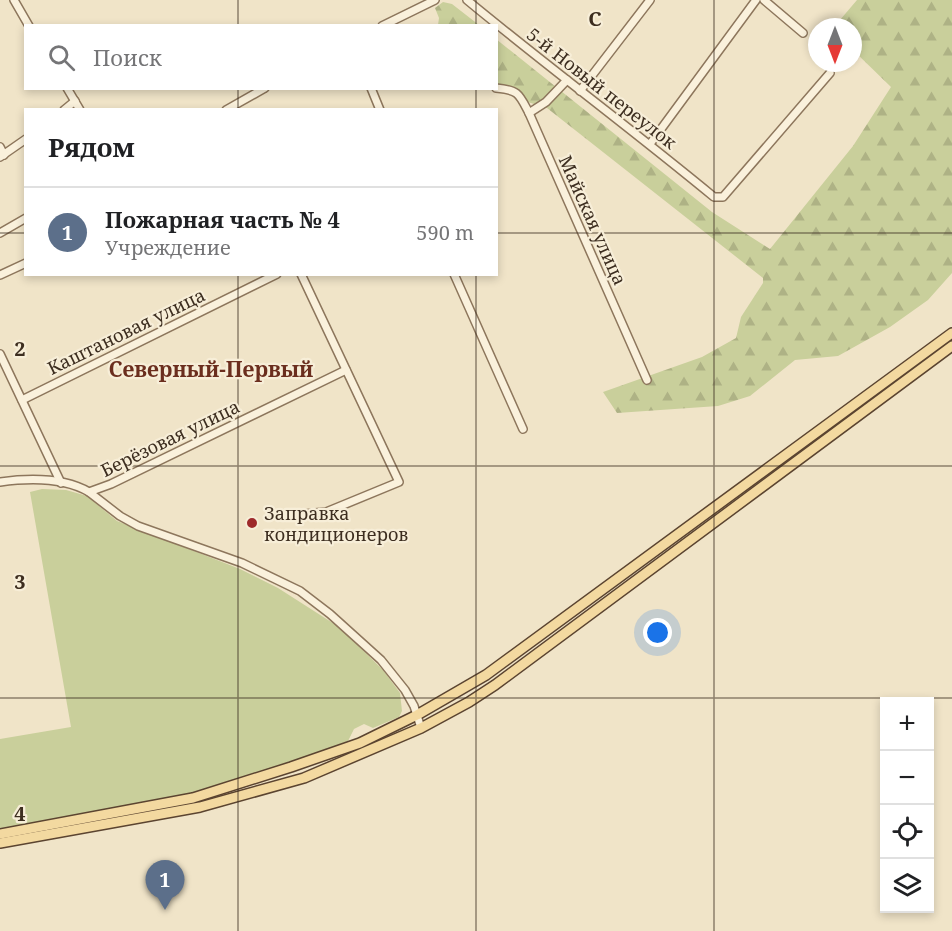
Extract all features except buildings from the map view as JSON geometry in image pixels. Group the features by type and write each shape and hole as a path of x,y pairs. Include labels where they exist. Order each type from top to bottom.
{"main road":[{"path":"0,834 193,798 360,743 417,715 486,675 952,333"},
{"path":"0,843 211,805 304,778 421,728 495,685 952,346"}],"street":[{"path":"14,0 28,24"},
{"path":"386,24 435,0"},
{"name":"5-й Новый переулок","path":"467,0 497,24"},
{"path":"580,91 650,0"},
{"path":"650,144 756,0"},
{"path":"764,0 803,33"},
{"name":"5-й Новый переулок","path":"498,25 714,197 719,198 723,197 830,73"},
{"path":"529,113 546,102 567,80"},
{"name":"Майская улица","path":"498,88 513,89 519,94 529,113 647,380"},
{"path":"68,90 79,108"},
{"path":"232,108 262,90"},
{"path":"372,90 379,108"},
{"path":"66,108 75,101"},
{"path":"0,147 2,156 24,140"},
{"path":"0,233 24,219"},
{"path":"0,275 24,264"},
{"name":"Каштановая улица","path":"21,399 273,276"},
{"path":"302,276 399,482 326,512 305,514"},
{"path":"455,276 523,429"},
{"path":"0,354 61,483"},
{"name":"Берёзовая улица","path":"0,482 30,479 78,486 89,492 111,484 346,370"},
{"path":"89,492 120,516 138,526 242,563 300,591 330,614 381,660 401,683 421,728"}],"green space":[{"path":"857,0 952,0 952,273 928,300 890,327 838,356 795,360 750,396 718,406 617,413 603,392 702,357 736,338 741,317 763,283 763,278 547,108 518,99 498,86 498,41 712,212 770,249 853,146 891,87 862,59 862,18 842,18"},
{"path":"443,2 452,4 478,24 438,24 439,18 435,8"},
{"path":"42,489 66,490 87,496 117,521 240,569 278,588 339,627 383,670 400,693 402,711 399,717 373,728 364,724 354,729 348,741 289,764 185,797 0,829 0,739 71,727 30,492"}],"place":[{"name":"Заправка кондиционеров","path":"252,523"},
{"name":"Пожарная часть № 4","path":"165,910"}],"district":[{"name":"Северный-Первый","path":"211,369"}]}
